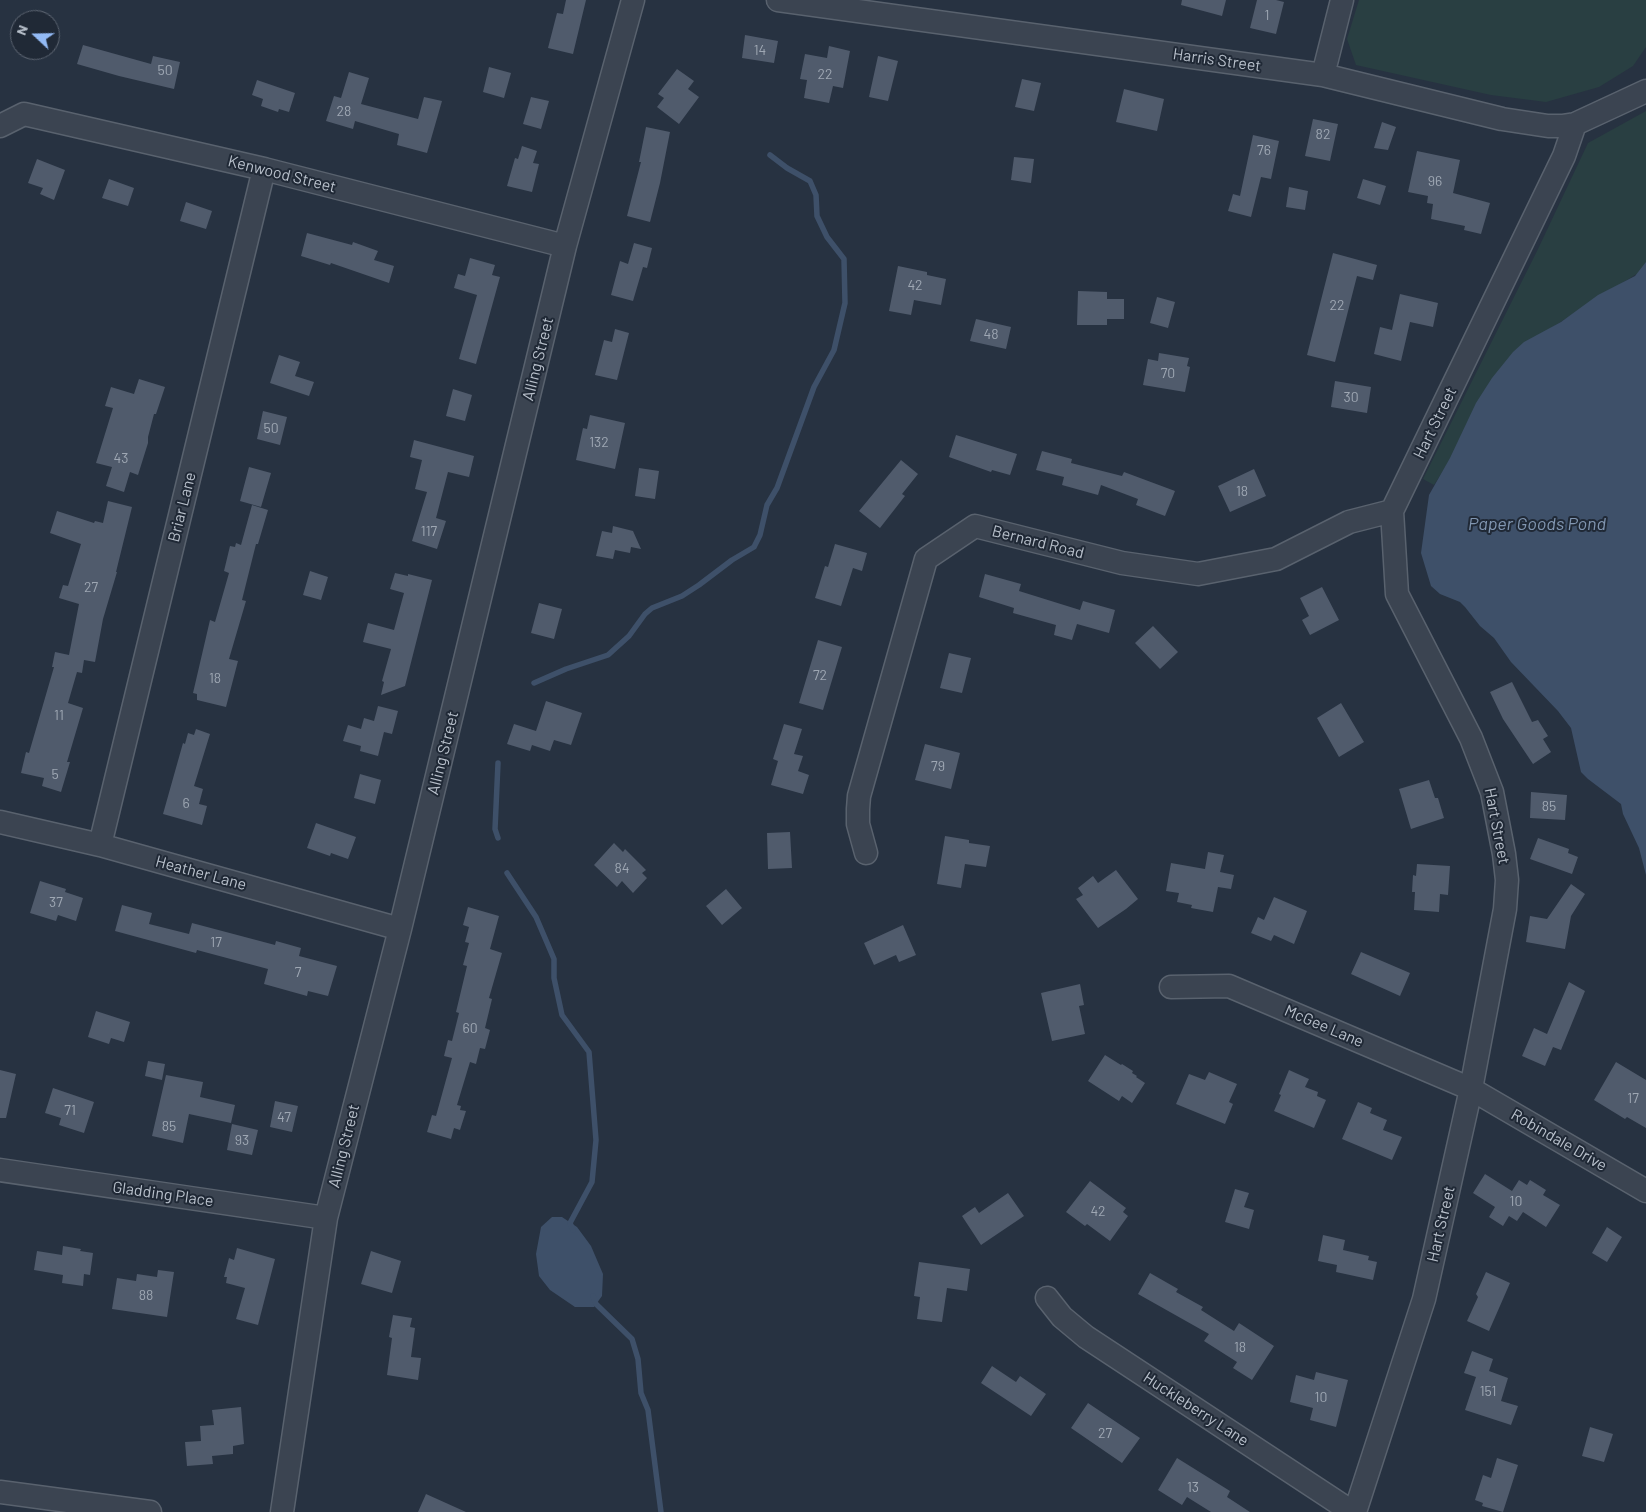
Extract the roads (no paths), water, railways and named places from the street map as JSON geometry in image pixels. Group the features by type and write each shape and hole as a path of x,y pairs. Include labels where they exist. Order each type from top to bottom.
{"street":[{"name":"Alling Street","path":"282,1512 326,1218 400,928 565,246 633,0"},
{"name":"Harris Street","path":"778,0 1323,75 1510,120 1548,126 1575,124 1646,92"},
{"path":"1323,75 1342,0"},
{"name":"Kenwood Street","path":"0,126 24,114 264,169 565,246"},
{"name":"Hart Street","path":"1353,1512 1424,1299 1471,1089 1505,909 1507,880 1492,792 1471,738 1397,594 1392,512 1564,156 1575,124"},
{"name":"Briar Lane","path":"100,845 264,169"},
{"name":"Bernard Road","path":"866,853 858,824 859,796 926,559 975,526 1122,563 1198,574 1276,560 1350,522 1392,512"},
{"name":"Heather Lane","path":"0,822 100,845 400,928"},
{"name":"McGee Lane","path":"1171,987 1229,986 1471,1089"},
{"name":"Robindale Drive","path":"1471,1089 1646,1191"},
{"name":"Gladding Place","path":"0,1170 326,1218"},
{"name":"Huckleberry Lane","path":"1047,1298 1062,1317 1086,1337 1353,1512"},
{"path":"0,1492 150,1512"}],"water":[{"name":"Paper Goods Pond","path":"1646,262 1646,875 1639,848 1623,814 1621,804 1581,772 1571,728 1558,711 1511,662 1494,638 1480,626 1465,607 1460,602 1440,594 1431,586 1421,553 1429,495 1450,458 1476,403 1492,378 1513,352 1524,342 1561,322 1598,295 1635,276"},
{"path":"552,1217 562,1217 577,1227 591,1246 603,1274 602,1296 594,1307 575,1307 550,1290 539,1276 536,1254 541,1227"}],"waterway":[{"path":"534,683 566,669 608,655 629,636 645,614 652,608 682,596 699,585 732,560 754,547 760,535 767,505 777,488 814,387 834,350 845,303 844,259 827,237 817,216 816,195 810,181 787,168 770,155"},
{"path":"498,763 495,829 498,838"},
{"path":"507,873 536,917 554,959 554,978 562,1015 589,1052 596,1140 592,1182 570,1223 573,1230"},
{"path":"593,1296 596,1304 632,1339 638,1359 641,1393 648,1410 661,1512"}]}
